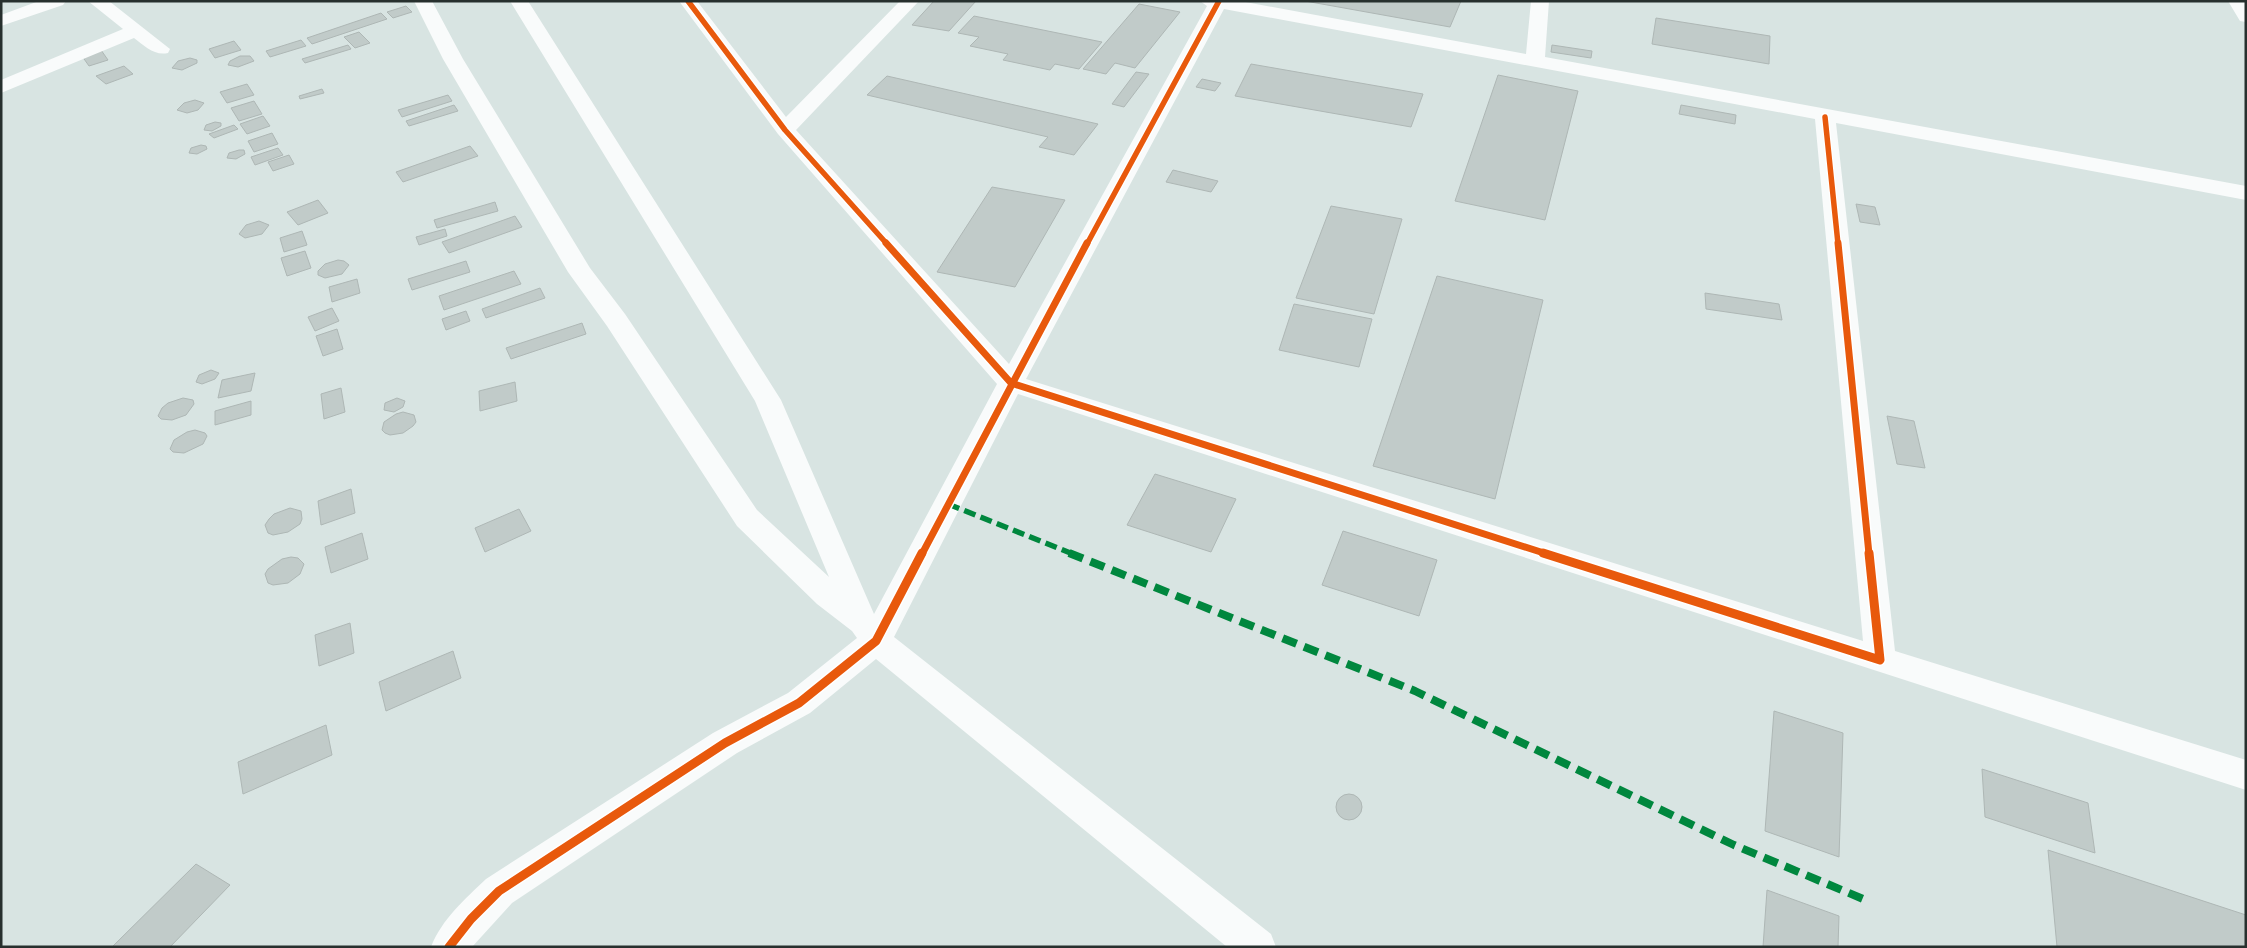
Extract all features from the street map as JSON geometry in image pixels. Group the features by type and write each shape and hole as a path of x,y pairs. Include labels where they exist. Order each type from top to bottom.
{"street":[{"path":"1,21 57,1"},
{"path":"97,1 161,49"},
{"path":"423,1 453,59 580,272 616,320 747,518 869,632 1240,941"},
{"path":"519,1 768,400 869,632"},
{"path":"688,1 785,130 1011,382 2246,775"},
{"path":"785,130 910,1"},
{"path":"1535,60 1540,1"},
{"path":"2237,1 2246,17"},
{"path":"450,947 471,919 499,891 725,743 798,703 869,632 1011,382 1215,2 2246,193"},
{"path":"1,87 136,30"},
{"path":"1825,116 1880,660"}],"building":[{"path":"934,1 976,1 949,31 912,25"},
{"path":"1305,1 1461,1 1450,27"},
{"path":"1139,4 1180,12 1135,68 1115,63 1106,74 1083,69"},
{"path":"406,6 412,12 393,18 387,12"},
{"path":"381,13 387,19 312,44 307,38"},
{"path":"974,16 1102,42 1079,69 1055,64 1050,70 1003,60 1008,54 970,46 979,37 958,33"},
{"path":"1656,18 1770,36 1769,64 1652,44"},
{"path":"359,32 370,43 355,48 344,37"},
{"path":"301,40 306,46 270,57 266,51"},
{"path":"234,41 241,50 215,58 209,49"},
{"path":"348,45 351,49 305,63 302,59"},
{"path":"1552,45 1592,51 1591,58 1551,52"},
{"path":"101,50 108,60 89,66 82,56"},
{"path":"240,56 250,56 254,61 238,67 228,65 230,61"},
{"path":"190,58 197,60 197,63 182,70 172,68 178,61"},
{"path":"1251,64 1423,94 1411,127 1235,96"},
{"path":"124,66 133,74 106,84 96,76"},
{"path":"1136,72 1149,74 1124,107 1112,104"},
{"path":"1498,75 1578,91 1545,220 1455,201"},
{"path":"887,76 1098,124 1074,155 1039,147 1048,137 867,95"},
{"path":"1202,79 1221,83 1215,91 1196,87"},
{"path":"247,84 254,95 227,103 220,92"},
{"path":"322,89 324,93 300,99 299,96"},
{"path":"448,95 452,101 402,117 398,110"},
{"path":"195,100 204,103 198,110 187,113 177,110 184,103"},
{"path":"254,101 262,114 239,121 231,108"},
{"path":"454,105 458,111 409,126 406,121"},
{"path":"1681,105 1736,115 1735,124 1679,114"},
{"path":"263,116 270,126 247,134 240,124"},
{"path":"215,122 221,123 221,126 212,131 204,130 206,125"},
{"path":"234,125 238,129 214,138 209,134"},
{"path":"272,133 278,144 254,152 248,141"},
{"path":"201,145 206,146 207,149 197,154 189,153 191,148"},
{"path":"470,146 478,156 403,182 396,172"},
{"path":"278,148 283,155 255,165 251,157"},
{"path":"244,150 245,154 236,159 227,158 229,153"},
{"path":"289,155 294,164 273,171 268,162"},
{"path":"1173,170 1218,181 1211,192 1166,182"},
{"path":"992,187 1065,200 1015,287 937,272"},
{"path":"318,200 328,213 298,225 287,212"},
{"path":"495,202 498,211 437,228 434,220"},
{"path":"1856,204 1875,207 1880,225 1860,222"},
{"path":"1331,206 1402,219 1374,314 1296,298"},
{"path":"515,216 522,227 449,253 442,242"},
{"path":"259,221 269,225 262,234 245,238 239,234 246,225"},
{"path":"445,229 447,236 419,245 416,237"},
{"path":"302,231 307,245 284,252 280,238"},
{"path":"305,251 311,268 287,276 281,258"},
{"path":"338,260 344,261 349,265 342,274 325,278 318,275 318,271 325,264"},
{"path":"466,261 470,272 412,290 408,279"},
{"path":"514,271 521,284 444,310 439,296"},
{"path":"1437,276 1543,300 1495,499 1373,466"},
{"path":"357,279 360,293 332,302 329,287"},
{"path":"540,288 545,298 486,318 482,309"},
{"path":"1705,293 1779,304 1782,320 1706,309"},
{"path":"1294,304 1372,319 1359,367 1279,350"},
{"path":"332,308 339,321 315,331 308,317"},
{"path":"466,311 470,321 446,330 442,319"},
{"path":"582,323 586,334 511,359 506,348"},
{"path":"337,329 343,349 323,356 316,336"},
{"path":"211,370 219,373 215,379 202,384 196,382 199,375"},
{"path":"255,373 251,391 218,398 222,380"},
{"path":"515,382 517,401 480,411 479,391"},
{"path":"341,388 345,412 324,419 321,394"},
{"path":"183,398 193,400 194,404 186,415 172,420 161,419 158,416 162,408 168,403"},
{"path":"397,398 405,401 403,407 394,412 384,410 385,403"},
{"path":"251,401 251,415 215,425 215,411"},
{"path":"403,412 414,415 416,422 413,426 403,433 390,435 382,430 384,422"},
{"path":"1887,416 1914,421 1925,468 1897,464"},
{"path":"195,430 205,433 207,436 203,444 184,453 173,452 170,449 174,440 187,432"},
{"path":"1155,474 1236,499 1211,552 1127,525"},
{"path":"351,489 355,513 321,525 318,501"},
{"path":"290,508 301,511 302,519 300,524 288,532 273,535 268,533 265,525 269,519 274,514"},
{"path":"519,509 531,531 485,552 475,528"},
{"path":"1343,531 1437,560 1419,616 1322,585"},
{"path":"362,533 368,559 331,573 325,547"},
{"path":"298,558 304,564 300,574 288,583 273,585 268,583 265,574 268,569 282,559"},
{"path":"350,623 354,653 319,666 315,635"},
{"path":"453,651 461,678 386,711 379,682"},
{"path":"1774,711 1843,733 1839,857 1765,831"},
{"path":"326,725 332,755 243,794 238,762"},
{"path":"1982,769 2088,803 2095,853 1985,817"},
{"path":"1349,794 1358,798 1362,807 1358,816 1349,820 1340,816 1336,807 1340,798"},
{"path":"2048,850 2246,915 2246,947 2057,947"},
{"path":"196,864 230,885 170,947 112,947"},
{"path":"1767,890 1839,916 1838,947 1763,947"}],"marked path":[{"path":"948,504 1415,691 1734,845 1868,901"}],"cycle path":[{"path":"688,1 785,130 1011,383 1880,660 1825,117"},
{"path":"449,947 471,919 499,891 725,743 799,703 876,641 1011,383 1219,1"}]}
